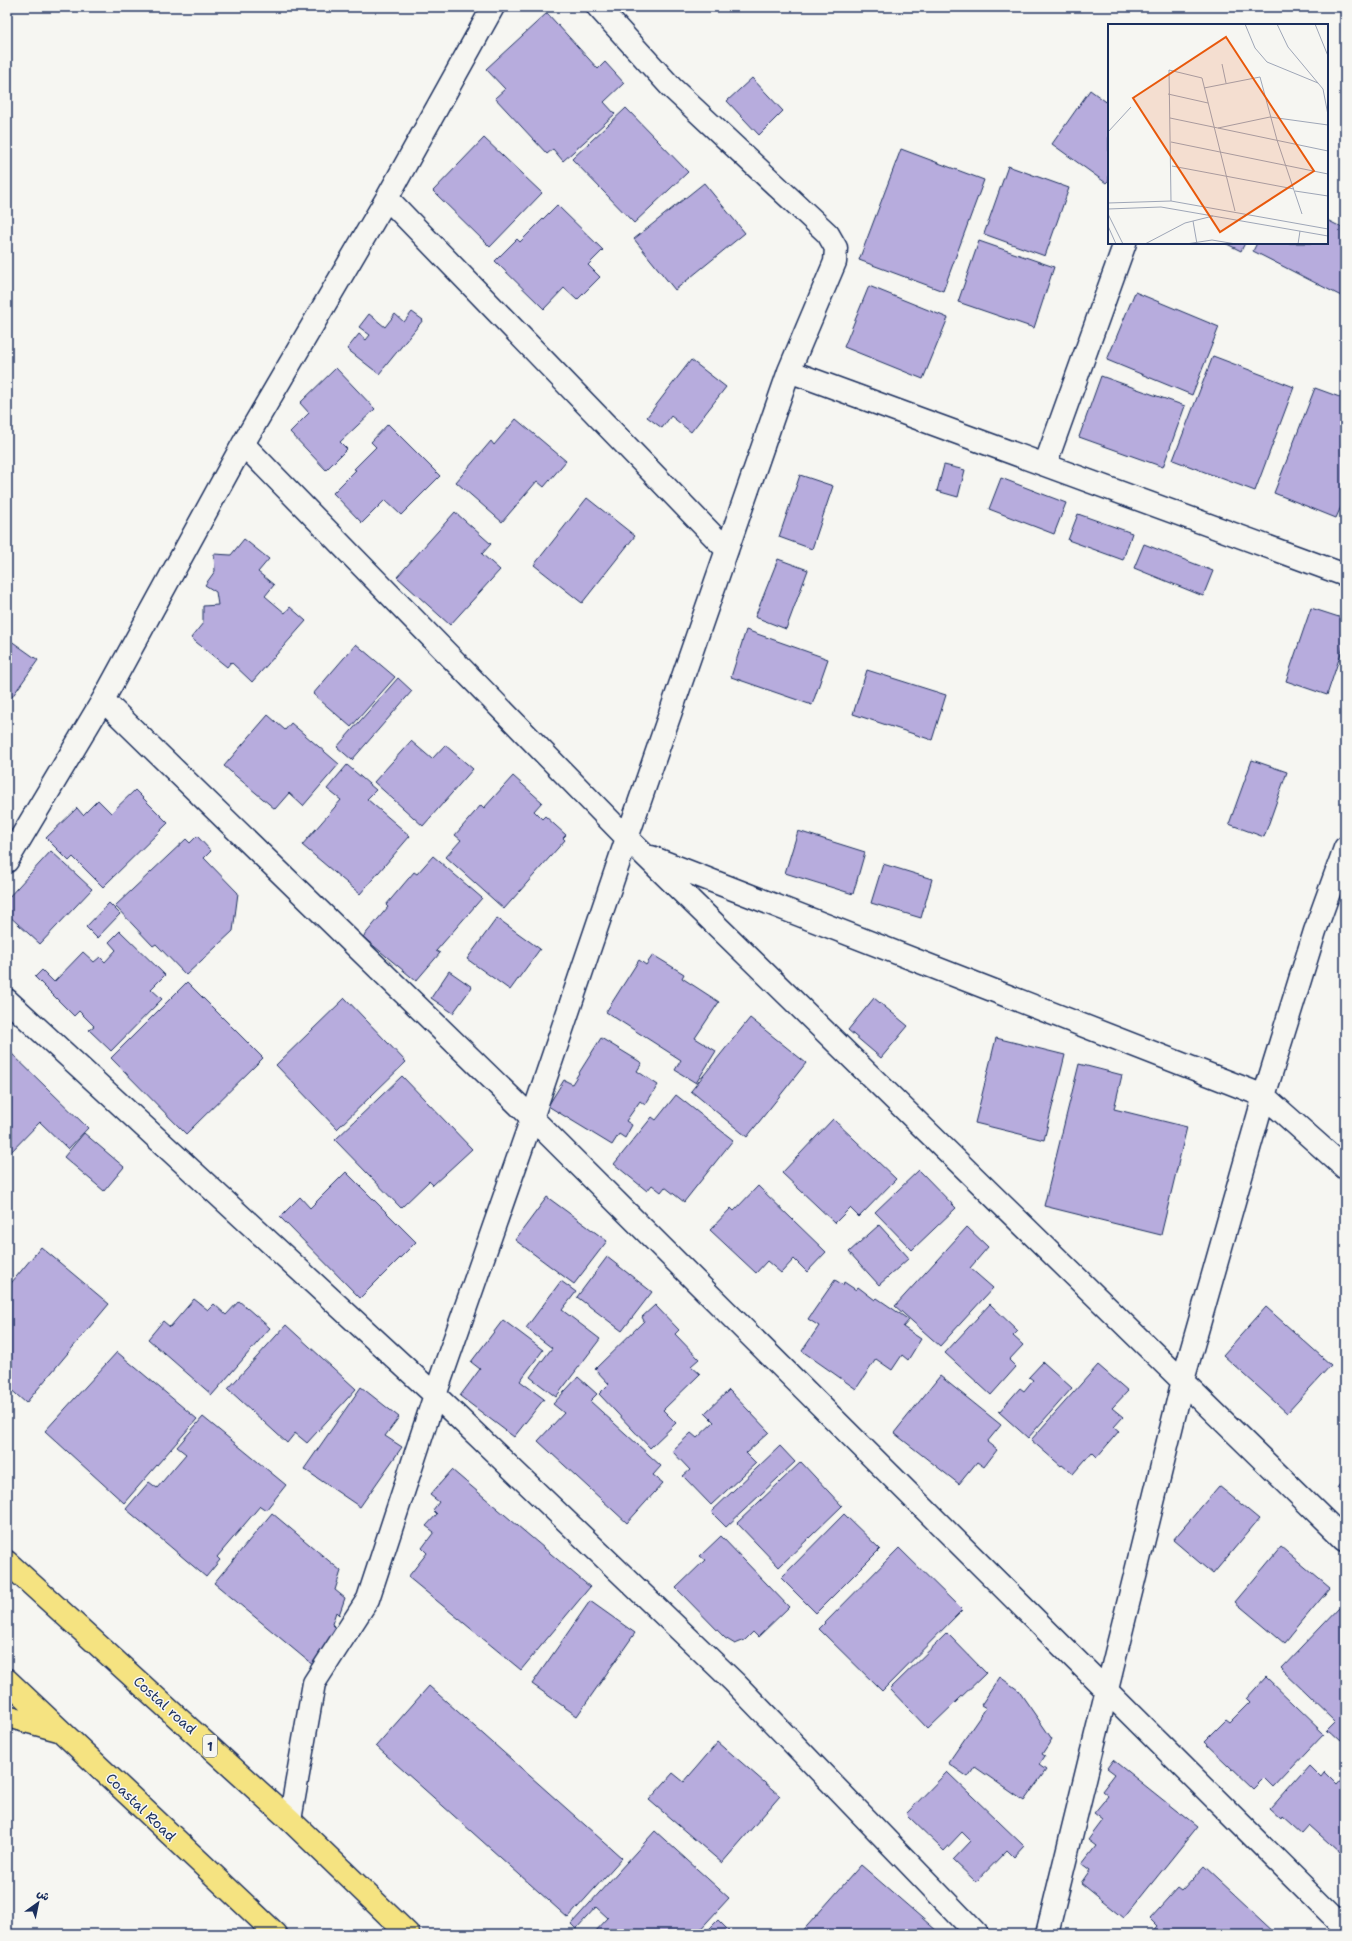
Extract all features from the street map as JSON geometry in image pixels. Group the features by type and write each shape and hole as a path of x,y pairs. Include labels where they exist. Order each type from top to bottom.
{"highway":[{"name":"Costal road","path":"7,1562 290,1820 408,1934"},
{"name":"Coastal Road","path":"7,1680 276,1934"},
{"path":"7,1716 62,1731"}],"street":[{"path":"7,861 103,700 243,444 387,198 493,7"},
{"path":"290,1820 314,1683 368,1599 435,1395 789,371 835,262 836,248 828,234 671,87 598,7"},
{"path":"387,198 727,550"},
{"path":"1045,465 1125,244"},
{"path":"789,371 1345,575"},
{"path":"243,444 643,854 1183,1380 1345,1540"},
{"path":"103,700 532,1118 1345,1928"},
{"path":"1047,1934 1183,1380 1264,1096 1315,931 1345,848"},
{"path":"643,854 1264,1096 1345,1168"},
{"path":"7,1000 435,1395 734,1682 977,1934"}],"building":[{"path":"547,13 598,69 605,62 624,83 604,102 615,114 563,161 553,149 547,154 495,98 505,89 486,69"},
{"path":"752,78 783,111 759,135 727,101"},
{"path":"1090,90 1108,103 1108,181 1106,183 1052,144"},
{"path":"626,108 688,172 634,223 572,159"},
{"path":"484,138 542,193 490,247 433,191"},
{"path":"901,149 984,180 943,291 859,260"},
{"path":"1008,166 1069,188 1045,256 984,234"},
{"path":"704,183 745,233 675,290 634,239"},
{"path":"557,205 603,250 588,265 600,277 577,300 564,288 544,309 495,261 517,239 520,242"},
{"path":"1328,220 1345,229 1345,298 1253,251 1256,244 1328,244"},
{"path":"979,241 1054,267 1034,328 958,302"},
{"path":"1227,244 1244,244 1241,251"},
{"path":"869,286 948,318 923,379 844,347"},
{"path":"1135,292 1219,327 1192,395 1107,360"},
{"path":"412,312 423,320 379,374 347,349 359,334 366,340 370,335 359,327 369,314 385,327 395,314 404,322"},
{"path":"1213,356 1294,387 1255,491 1173,460"},
{"path":"691,360 726,387 691,432 671,416 662,428 647,417"},
{"path":"336,368 375,409 340,442 347,449 326,470 290,432 309,413 300,403"},
{"path":"1101,376 1185,406 1163,467 1079,437"},
{"path":"1315,388 1345,399 1345,498 1336,518 1274,493"},
{"path":"516,419 566,461 544,487 537,481 502,522 456,482 491,441 494,445"},
{"path":"388,424 440,476 401,515 385,500 362,523 333,493 376,447 371,442"},
{"path":"944,465 965,470 958,497 937,491"},
{"path":"800,475 833,486 812,549 779,537"},
{"path":"1001,478 1066,503 1054,534 989,509"},
{"path":"587,498 635,536 582,603 534,565"},
{"path":"455,512 491,544 482,554 500,570 450,625 397,577"},
{"path":"1078,514 1132,533 1123,560 1068,540"},
{"path":"244,539 269,559 258,572 274,585 265,596 285,613 290,607 306,621 252,682 231,662 227,667 191,638 203,623 203,606 218,605 216,592 205,585 215,571 214,554 231,555"},
{"path":"1144,544 1213,571 1203,596 1134,568"},
{"path":"778,559 808,570 786,629 755,617"},
{"path":"1311,608 1345,619 1345,641 1327,695 1286,681"},
{"path":"746,630 828,659 812,705 731,677"},
{"path":"7,638 38,660 7,704"},
{"path":"356,644 395,677 351,727 313,694"},
{"path":"867,670 946,695 932,740 853,714"},
{"path":"398,678 412,691 352,760 337,747"},
{"path":"268,715 285,730 291,723 339,764 303,806 289,793 275,809 224,766"},
{"path":"411,741 432,759 445,745 473,769 423,826 374,782"},
{"path":"1252,760 1287,772 1264,837 1229,824"},
{"path":"347,765 376,790 367,799 410,836 360,894 302,845 341,800 327,789"},
{"path":"513,776 542,802 534,811 542,819 545,816 566,835 563,838 565,840 504,909 446,857 461,840 455,835 481,805 484,808"},
{"path":"135,790 168,823 103,887 73,857 69,861 46,838 77,808 83,815 98,800 111,813"},
{"path":"798,831 865,852 853,894 785,873"},
{"path":"197,836 211,851 204,858 238,893 233,931 186,975 156,944 153,946 115,906 186,839 190,843"},
{"path":"51,851 92,889 40,944 7,914 7,899"},
{"path":"433,856 482,898 436,951 440,953 416,981 363,937 388,907 386,905 414,872 417,874"},
{"path":"883,864 932,879 921,918 871,903"},
{"path":"109,903 120,914 97,938 86,927"},
{"path":"497,918 540,949 510,990 467,959"},
{"path":"120,931 165,975 151,989 162,999 111,1051 89,1030 94,1026 79,1011 74,1016 35,977 42,970 54,982 83,952 94,962 100,957 105,962 116,950 109,942"},
{"path":"653,955 684,974 682,978 719,1002 695,1038 716,1051 696,1083 675,1070 681,1060 606,1012 639,960 646,965"},
{"path":"449,971 472,987 453,1013 431,998"},
{"path":"187,982 263,1058 186,1134 111,1058"},
{"path":"345,998 406,1062 337,1129 276,1065"},
{"path":"874,998 908,1026 881,1058 848,1030"},
{"path":"750,1018 806,1063 747,1137 691,1091"},
{"path":"601,1038 642,1063 637,1071 658,1085 645,1105 640,1101 626,1121 632,1125 625,1138 619,1134 612,1145 548,1106 564,1080 572,1084"},
{"path":"996,1038 1065,1055 1044,1140 975,1123"},
{"path":"7,1049 88,1128 68,1149 40,1122 7,1156"},
{"path":"1079,1064 1122,1075 1114,1109 1187,1127 1161,1235 1044,1206"},
{"path":"402,1076 472,1149 433,1185 429,1181 401,1208 335,1140"},
{"path":"676,1095 733,1140 684,1202 665,1187 661,1192 652,1185 647,1191 614,1164 652,1117 656,1120"},
{"path":"833,1119 896,1179 859,1217 850,1208 835,1223 782,1173"},
{"path":"84,1133 124,1167 104,1191 64,1157"},
{"path":"919,1170 956,1208 912,1250 875,1212"},
{"path":"346,1172 416,1242 360,1298 280,1217 300,1197 310,1208"},
{"path":"758,1186 826,1252 807,1272 794,1259 781,1273 767,1261 756,1273 710,1230 731,1208 734,1211"},
{"path":"547,1197 607,1241 574,1284 515,1240"},
{"path":"879,1225 909,1258 879,1285 849,1252"},
{"path":"967,1227 988,1247 970,1268 993,1288 940,1346 895,1306"},
{"path":"41,1247 109,1304 26,1403 7,1386 7,1288"},
{"path":"607,1257 652,1292 622,1331 577,1297"},
{"path":"835,1280 843,1285 844,1282 856,1290 858,1287 875,1300 877,1298 909,1320 903,1327 921,1339 908,1360 902,1355 892,1370 876,1359 856,1389 802,1351 819,1326 808,1319"},
{"path":"561,1281 576,1292 562,1310 600,1339 556,1397 530,1377 552,1348 526,1328"},
{"path":"194,1299 208,1310 214,1304 226,1315 239,1301 270,1328 212,1395 148,1339 163,1321 170,1327"},
{"path":"990,1304 1018,1331 1013,1336 1023,1345 1009,1360 1016,1367 991,1395 945,1353"},
{"path":"655,1305 679,1330 675,1334 699,1359 691,1366 700,1374 663,1410 676,1423 650,1448 599,1394 609,1384 595,1369 644,1321 642,1317"},
{"path":"1266,1307 1331,1365 1287,1413 1223,1355"},
{"path":"503,1320 543,1350 520,1381 544,1399 514,1437 460,1396 480,1369 471,1362"},
{"path":"286,1325 356,1389 307,1443 295,1433 287,1443 228,1389"},
{"path":"117,1352 197,1419 124,1503 45,1431"},
{"path":"1043,1362 1072,1388 1028,1438 999,1412 1020,1388 1024,1391 1033,1380 1029,1377"},
{"path":"1098,1365 1128,1391 1112,1408 1123,1417 1114,1427 1119,1431 1097,1457 1092,1452 1073,1474 1062,1465 1061,1466 1031,1440"},
{"path":"940,1376 1001,1425 987,1442 997,1450 984,1467 977,1462 959,1484 894,1433"},
{"path":"578,1377 597,1394 590,1401 661,1466 653,1475 663,1483 627,1523 538,1441 564,1413 553,1404"},
{"path":"361,1387 399,1417 385,1436 402,1447 360,1507 304,1469"},
{"path":"729,1390 769,1432 746,1453 756,1463 711,1505 683,1476 690,1470 672,1451 691,1433 697,1438 714,1422 705,1413"},
{"path":"203,1417 286,1485 266,1510 260,1506 217,1557 220,1560 206,1577 126,1509 149,1482 157,1488 186,1454 177,1447"},
{"path":"780,1446 795,1462 726,1527 711,1512"},
{"path":"801,1462 842,1506 779,1567 737,1523"},
{"path":"452,1470 590,1587 521,1670 408,1577 427,1553 422,1548 434,1532 426,1526 437,1514 433,1510 439,1502 430,1495"},
{"path":"1345,1479 1345,1493 1338,1488"},
{"path":"1219,1486 1259,1519 1213,1574 1173,1540"},
{"path":"272,1513 341,1571 335,1590 345,1598 339,1615 336,1612 332,1624 336,1628 320,1671 214,1583"},
{"path":"844,1514 880,1549 816,1613 781,1578"},
{"path":"721,1536 789,1607 758,1637 753,1632 745,1640 735,1644 725,1638 676,1588 705,1560 700,1556"},
{"path":"1281,1547 1330,1588 1284,1643 1235,1602"},
{"path":"899,1548 962,1610 882,1691 819,1629"},
{"path":"590,1601 635,1633 577,1716 532,1684"},
{"path":"1342,1605 1345,1608 1345,1737 1341,1742 1327,1729 1335,1721 1281,1669"},
{"path":"947,1633 986,1673 928,1729 890,1689"},
{"path":"1000,1677 1018,1690 1052,1739 1042,1754 1045,1756 1039,1765 1046,1770 1024,1801 975,1767 968,1777 948,1763 986,1708 981,1705"},
{"path":"1266,1677 1324,1733 1273,1787 1264,1778 1253,1789 1204,1742 1226,1720 1230,1723 1250,1703 1246,1699"},
{"path":"429,1686 622,1858 568,1918 376,1746"},
{"path":"718,1742 780,1796 722,1863 649,1800 673,1773 684,1782"},
{"path":"1113,1760 1197,1827 1124,1918 1081,1883 1090,1870 1082,1864 1096,1846 1088,1840 1103,1820 1094,1813 1108,1796 1102,1791 1115,1774 1107,1768"},
{"path":"1309,1765 1320,1776 1323,1772 1335,1784 1345,1773 1345,1848 1340,1853 1309,1825 1302,1833 1282,1815 1281,1817 1271,1808"},
{"path":"947,1772 1024,1846 1014,1857 1007,1850 976,1882 953,1860 971,1841 962,1832 944,1851 906,1814"},
{"path":"655,1831 729,1898 696,1934 593,1934 608,1918 596,1907 576,1929 571,1924"},
{"path":"861,1865 937,1931 934,1934 800,1934"},
{"path":"1205,1866 1278,1934 1150,1934 1157,1926 1150,1919 1178,1888 1182,1891"},
{"path":"718,1920 732,1934 704,1934"}]}
